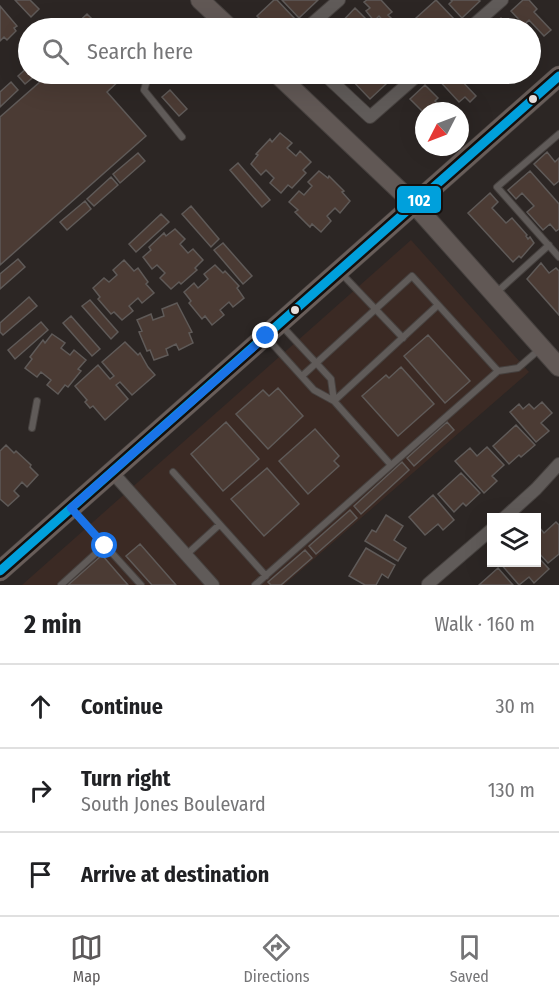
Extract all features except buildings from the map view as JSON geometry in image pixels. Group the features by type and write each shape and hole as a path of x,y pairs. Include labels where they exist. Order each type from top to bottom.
{"main road":[{"path":"200,0 219,18"},
{"path":"0,571 559,76"},
{"path":"288,84 414,204 559,367"}],"street":[{"path":"318,18 339,0"},
{"path":"481,18 502,0"},
{"path":"335,84 370,117 408,84"},
{"path":"510,513 559,464"},
{"path":"112,472 213,585"},
{"path":"428,584 487,533"}],"lane":[{"path":"146,84 144,90 182,137"},
{"path":"559,134 497,187 559,257"},
{"path":"495,295 549,245"},
{"path":"339,270 403,338"},
{"path":"302,376 412,276 498,370"},
{"path":"334,401 438,305"},
{"path":"273,330 316,363 331,379 334,401"},
{"path":"273,330 302,376 314,390 334,401 391,465"},
{"path":"255,585 498,370 518,368 542,348"},
{"path":"32,428 37,401"},
{"path":"173,472 266,576"},
{"path":"71,508 141,585"},
{"path":"186,555 219,525"},
{"path":"61,585 105,546"}],"shaded area":[{"path":"411,240 529,372 284,585 22,585"}],"transit line":[{"name":"102","path":"0,571 559,76"}],"route":[{"path":"105,546 71,508 266,336"}]}
